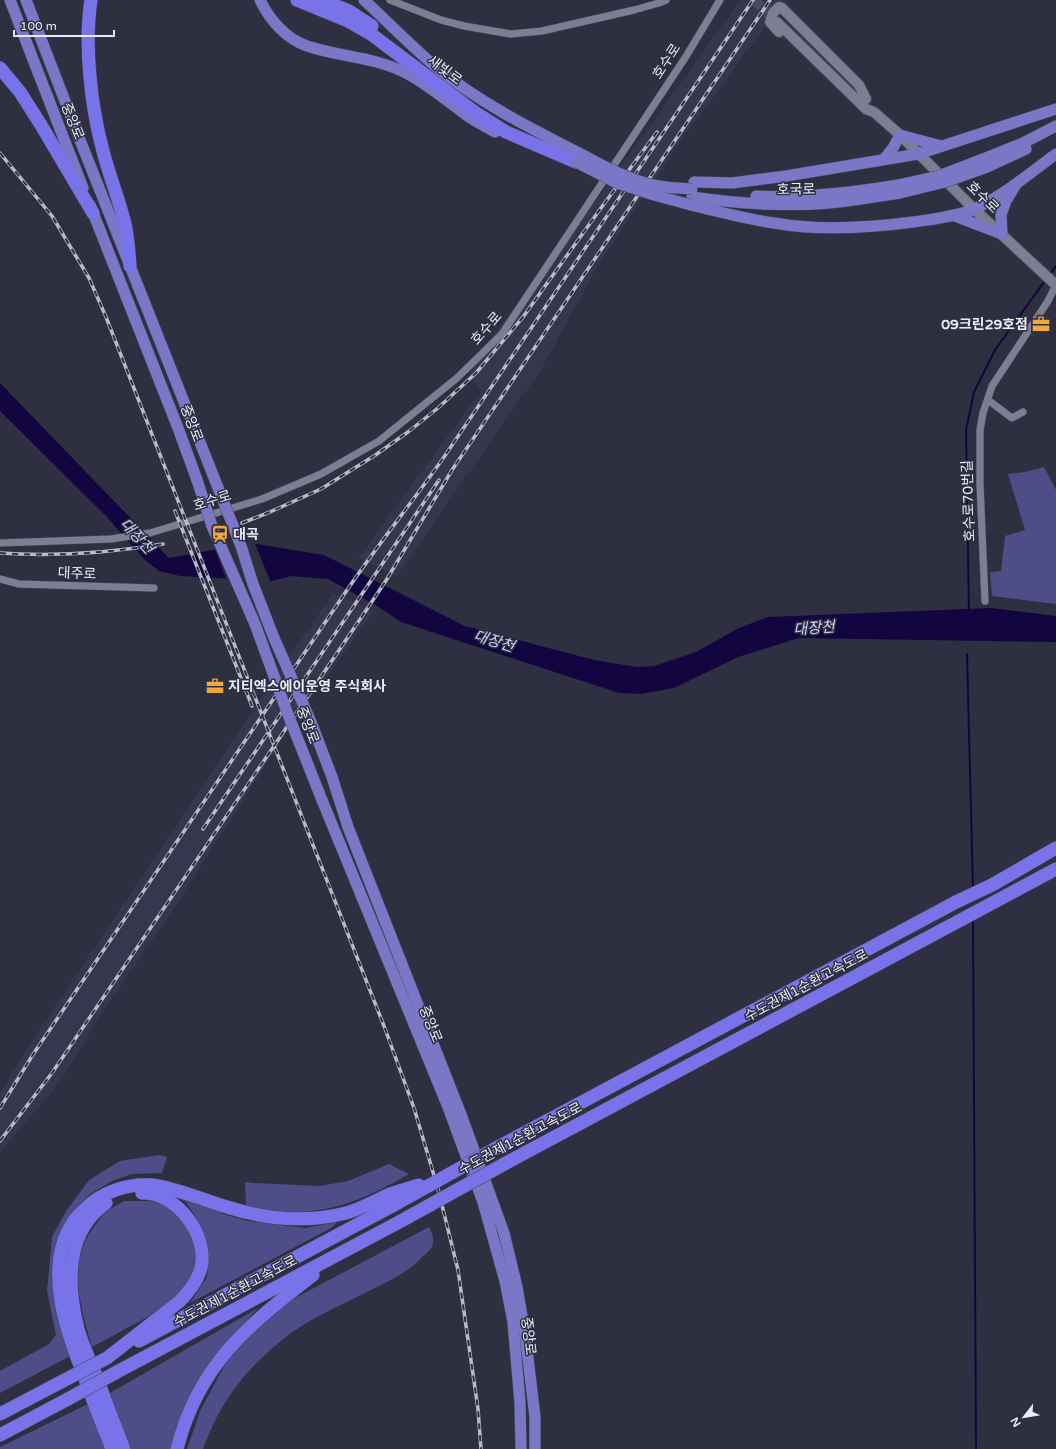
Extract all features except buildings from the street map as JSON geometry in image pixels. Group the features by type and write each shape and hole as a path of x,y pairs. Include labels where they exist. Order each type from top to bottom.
{"highway":[{"path":"91,0 89,45 94,111 102,151 124,222 128,240 130,266"},
{"name":"새빛로","path":"297,0 348,21 371,34 471,109 506,132 580,159"},
{"name":"새빛로","path":"322,0 349,11 366,21 483,110 515,128 580,159"},
{"path":"0,68 20,92 93,213"},
{"name":"수도권제1순환고속도로","path":"0,1414 107,1358 392,1199 446,1176 956,902 992,885 1056,848"},
{"name":"수도권제1순환고속도로","path":"0,1435 1056,869"},
{"path":"112,1449 69,1338 61,1303 59,1276 61,1252 73,1221 90,1204 106,1193 130,1186 151,1185 176,1191 228,1208 279,1218 324,1217 392,1199"},
{"path":"107,1358 180,1301 190,1291 200,1272 201,1252 199,1238 192,1224 184,1212 158,1196 145,1193 120,1196 95,1211 79,1235 73,1256 71,1287 78,1330 124,1449"},
{"path":"177,1449 188,1413 200,1389 214,1367 242,1334 258,1319 341,1252"}],"main road":[{"name":"중앙로","path":"10,0 178,428 212,526 256,624 287,712 448,1107 487,1216 505,1281 513,1322 520,1403 521,1449"},
{"name":"중앙로","path":"26,0 241,546 253,584 274,638 311,722 348,827 462,1117 504,1233 517,1286 525,1333 535,1417 535,1449"},
{"path":"34,0 37,31"},
{"path":"260,0 268,16 278,27 306,45 379,62 406,73 433,89 469,117 504,137 547,156 580,159"},
{"path":"364,0 436,67 478,97 580,159 621,180 657,191 692,193 732,184 918,154 1056,109"},
{"path":"779,7 782,8 859,85 862,100 838,90 773,26 770,22 773,13 779,7"},
{"name":"호수로","path":"779,20 862,100 872,104 874,112 900,135 974,209 1056,285"},
{"path":"985,163 1056,126"},
{"path":"985,163 1025,150 1056,134"},
{"path":"884,159 894,148 900,135 942,146"},
{"path":"692,193 738,217 776,224 829,228 897,224 955,216 974,209 1018,182 1056,154"},
{"name":"호국로","path":"692,193 729,202 773,205 816,204 945,182 985,163"},
{"path":"955,216 1002,234 1001,214 1006,201 1018,182"}],"street":[{"path":"390,0 456,24 511,34 542,32 659,4 666,0"},
{"name":"호수로","path":"0,543 111,539 150,533 262,499 320,474 379,441 457,378 502,334 676,71 720,0"},
{"name":"호수로70번길","path":"985,601 980,484 980,430 983,413 992,386 1056,285"},
{"path":"988,400 1012,418 1023,412"},
{"name":"대주로","path":"0,579 19,584 154,588"}],"shaded area":[{"path":"740,0 782,0 752,45 683,138 600,262 541,370 397,576 358,558 480,392 467,368 573,233"},
{"path":"1044,467 1056,490 1056,604 992,596 990,572 1001,571 1005,536 1025,530 1008,474 1025,472"},
{"path":"333,593 374,611 292,724 175,907 99,1018 61,1081 0,1153 0,1093 33,1039 232,741"},
{"path":"159,1155 167,1157 162,1173 132,1174 112,1181 90,1194 74,1211 57,1259 72,1355 0,1393 0,1371 49,1344 56,1335 47,1291 52,1237 67,1210 89,1180 120,1161"},
{"path":"389,1164 409,1174 369,1195 330,1208 290,1212 269,1210 246,1205 245,1182 320,1186 348,1181"},
{"path":"170,1193 198,1202 223,1214 248,1221 305,1228 337,1222 331,1228 190,1303 207,1277 209,1254 204,1235 195,1216 186,1202"},
{"path":"124,1201 150,1201 165,1205 179,1215 196,1244 196,1271 184,1290 153,1314 92,1347 83,1316 78,1284 78,1268 81,1253 87,1238 102,1216"},
{"path":"429,1227 433,1237 433,1244 432,1247 418,1261 395,1278 327,1311 304,1324 282,1340 256,1364 235,1388 217,1416 203,1449 187,1449 201,1409 227,1361 242,1342 269,1317 295,1298"},
{"path":"258,1308 218,1352 198,1383 174,1449 131,1449 110,1393"},
{"path":"90,1403 108,1449 0,1449 0,1447"}],"water":[{"name":"대장천","path":"0,383 169,558 251,543 324,555 465,626 594,660 637,667 654,666 696,652 739,628 768,617 991,608 1056,616 1056,642 799,638 738,657 674,688 641,694 619,693 401,622 377,606 328,579 291,576 271,581 180,576 159,571 144,559 105,515 0,411"}],"pier":[{"path":"254,541 271,583 227,581 214,547"}],"waterway":[{"path":"1051,273 1056,266"},
{"path":"969,611 966,430 974,392 995,350 1044,282"},
{"path":"967,654 973,889"},
{"path":"973,919 976,1449"}],"tunnel":[{"path":"754,0 777,22"}],"railway":[{"path":"0,1108 32,1056 343,596 444,457 753,0"},
{"path":"0,1141 52,1073 367,609 387,579 452,470 770,0"},
{"path":"242,523 321,489 374,456 438,408 476,373 523,317 657,132"},
{"path":"0,153 52,216 89,278 106,317 384,1026 414,1108 438,1189 458,1270 478,1409 481,1449"},
{"path":"203,829 439,480"},
{"path":"175,511 252,706"},
{"path":"0,553 41,555 82,553 122,550 163,544"}],"place":[{"name":"09크린29호점","path":"1041,324"},
{"name":"대곡","path":"220,534"},
{"name":"지티엑스에이운영 주식회사","path":"215,686"}]}
